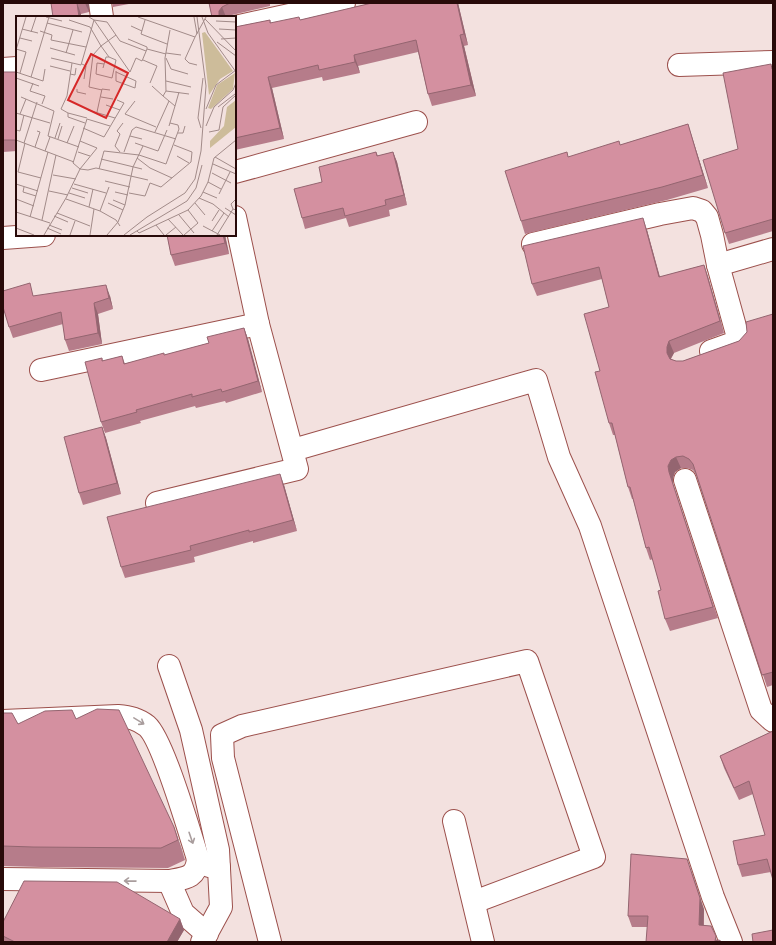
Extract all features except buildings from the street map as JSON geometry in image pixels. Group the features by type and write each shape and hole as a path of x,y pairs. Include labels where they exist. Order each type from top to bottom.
{"street":[{"path":"100,3 102,16"},
{"path":"236,26 344,3"},
{"path":"679,65 773,62"},
{"path":"3,69 16,68"},
{"path":"236,172 416,122"},
{"path":"533,244 660,214 693,208 702,211 707,217 716,250 718,265 739,341 690,358"},
{"path":"158,503 297,469 258,324 236,222"},
{"path":"3,238 30,236"},
{"path":"718,265 773,249"},
{"path":"41,370 258,324"},
{"path":"293,450 536,380 559,457 590,526 713,897 732,942"},
{"path":"685,480 760,710 773,721"},
{"path":"270,942 224,758 222,735 242,726 527,661 594,857 474,902"},
{"path":"169,666 191,730 202,773 218,850 211,866"},
{"path":"3,721 118,716 134,718 148,727 159,746 211,866 221,907 205,938 183,913 170,885"},
{"path":"454,820 483,942"},
{"path":"3,879 170,885 187,878 193,874 197,868 211,866 251,865"}]}
